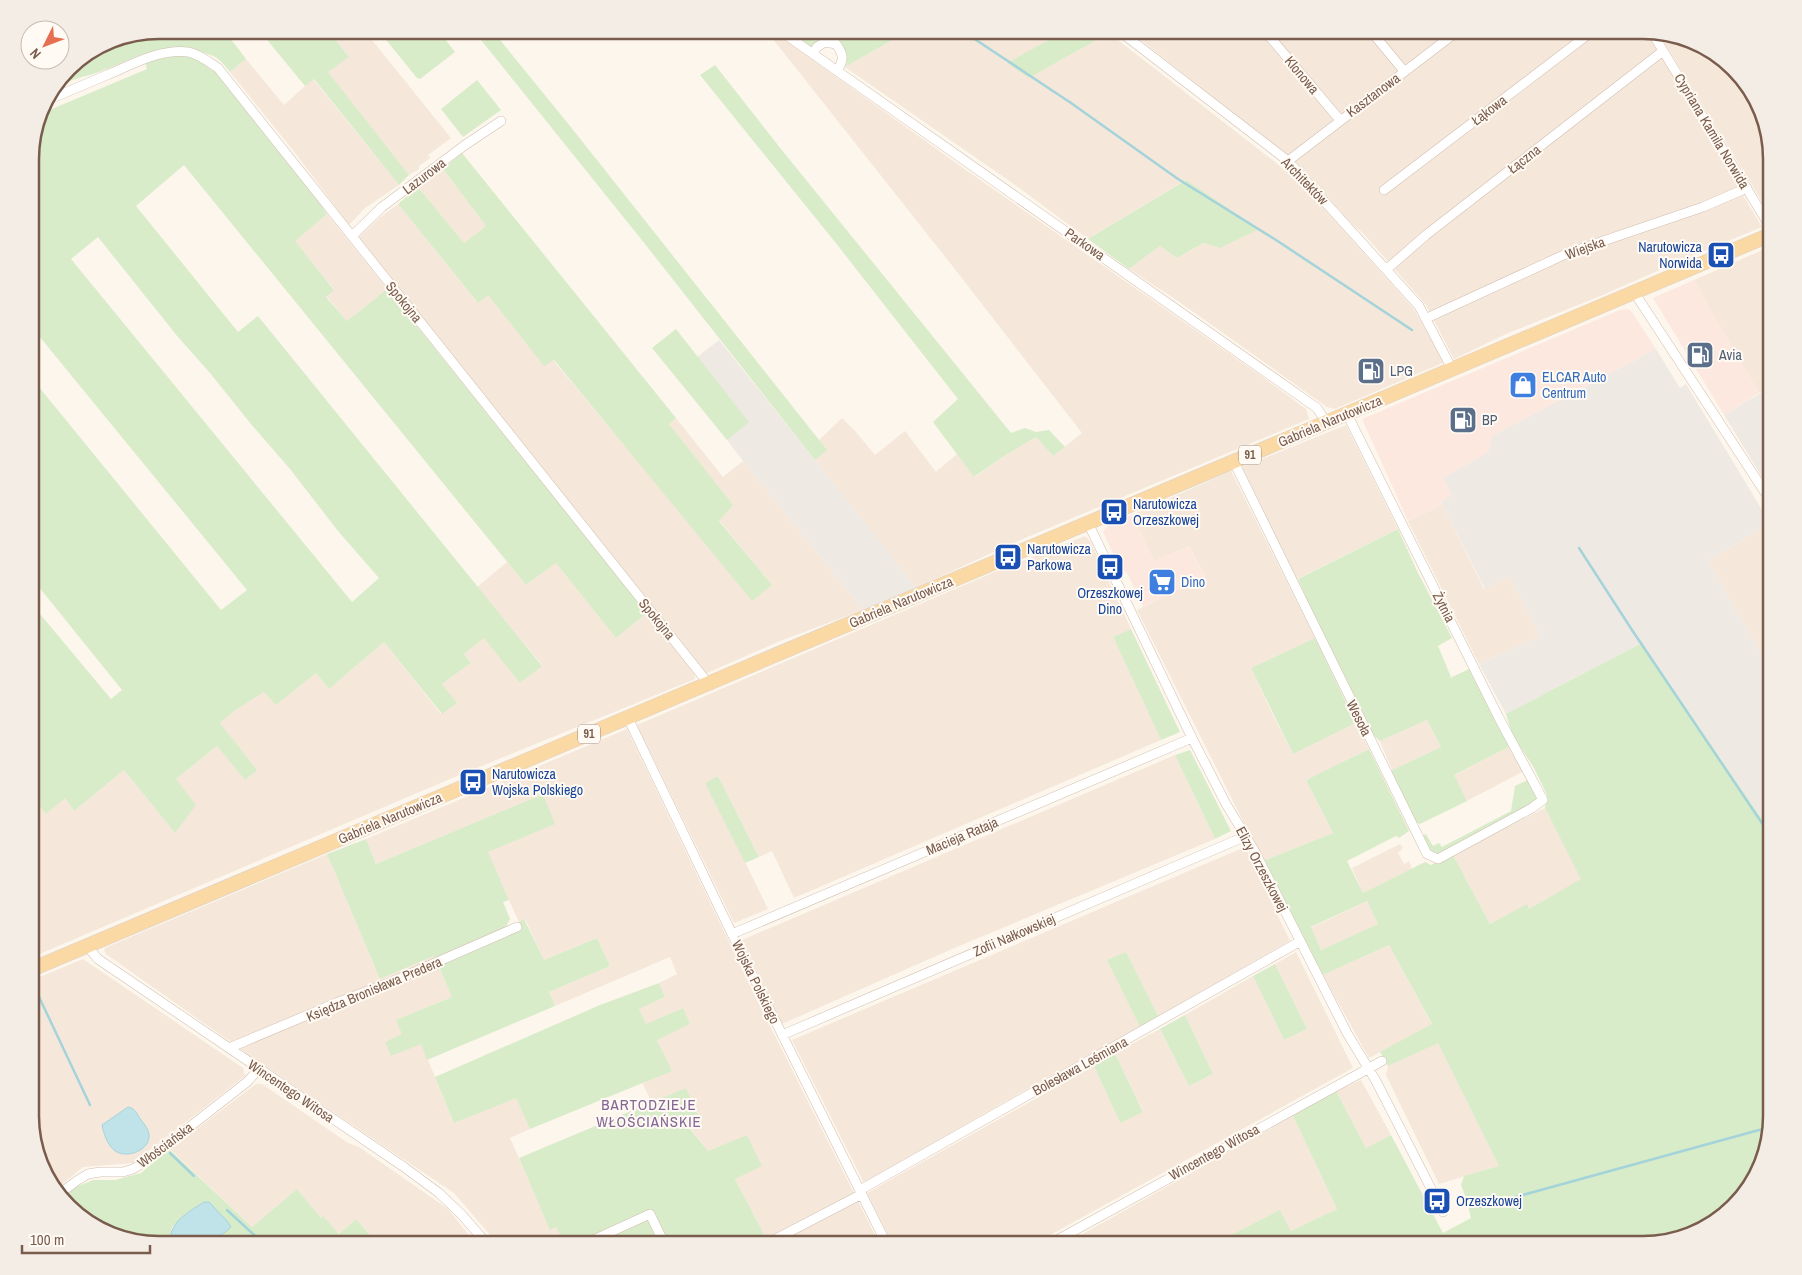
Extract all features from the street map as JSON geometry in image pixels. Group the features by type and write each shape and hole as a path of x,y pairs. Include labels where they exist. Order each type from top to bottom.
{"main road":[{"name":"Gabriela Narutowicza","path":"39,966 1234,462 1763,236"}],"street":[{"name":"Parkowa","path":"791,39 1317,408 1326,422"},
{"name":"Architektów","path":"1130,39 1288,161 1419,306 1427,318 1452,369"},
{"name":"Klonowa","path":"1272,39 1340,120"},
{"path":"1377,39 1404,71"},
{"name":"Kasztanowa","path":"1288,161 1447,39"},
{"name":"Łąkowa","path":"1384,190 1582,39"},
{"name":"Cypriana Kamila Norwida","path":"1656,40 1763,216"},
{"path":"812,54 825,42 836,44 843,55 843,63 837,71"},
{"name":"Łączna","path":"1387,269 1426,235 1663,51"},
{"name":"Spokojna","path":"56,96 155,56 187,52 208,60 226,77 704,678 706,684"},
{"name":"Lazurowa","path":"352,236 382,207 465,145 502,121"},
{"name":"Wiejska","path":"1427,318 1568,253 1703,207 1747,188"},
{"path":"1634,292 1763,489"},
{"name":"Żytnia","path":"1347,414 1495,709 1543,800"},
{"name":"Wesoła","path":"1234,462 1427,854 1438,859 1532,808 1543,800"},
{"name":"Elizy Orzeszkowej","path":"1088,523 1226,804 1246,836 1299,942 1347,1033 1368,1068 1443,1212"},
{"name":"Wojska Polskiego","path":"628,718 732,934 883,1236"},
{"name":"Macieja Rataja","path":"732,934 1192,738"},
{"name":"Zofii Nałkowskiej","path":"782,1035 1246,836"},
{"name":"Księdza Bronisława Predera","path":"228,1048 389,983 517,927"},
{"name":"Bolesława Leśmiana","path":"780,1236 1299,942"},
{"name":"Wincentego Witosa","path":"89,945 98,959 396,1162 438,1193 462,1215 480,1236"},
{"name":"Wincentego Witosa","path":"1064,1236 1382,1062"},
{"name":"Włościańska","path":"64,1190 88,1174 124,1172 133,1169 247,1082 259,1070"},
{"path":"602,1236 650,1214 661,1236"}],"shaded area":[{"path":"335,39 371,39 451,138 428,155 430,158 419,166 419,169 409,175 327,72 349,57"},
{"path":"773,39 784,39 963,168 1257,373 1306,409 1309,419 1013,543 916,588 815,460 826,450 819,440 842,418 875,455 905,431 936,472 957,454 975,477 1001,458 1036,437 1053,456 1082,433"},
{"path":"894,39 1051,39 1008,63 1029,78 1098,39 1117,39 1280,166 1317,201 1413,308 1445,362 1335,409 1327,407 1178,301 1129,269 1160,246 1177,258 1205,243 1258,228 1185,180 1088,239 1018,187 845,67"},
{"path":"1139,39 1651,39 1739,183 1743,195 1762,227 1506,334 1454,359 1426,305 1363,233 1354,226 1296,162"},
{"path":"1663,41 1682,45 1716,63 1739,86 1747,99 1754,113 1762,143 1763,203"},
{"path":"246,59 284,105 313,79 399,185 365,208 349,225 296,154 230,72"},
{"path":"443,169 486,226 464,243 418,187"},
{"path":"398,204 477,302 488,295 544,365 553,360 649,475 772,585 719,520 732,505 669,424 676,418 723,477 743,461 863,610 780,641 705,674 359,237 379,218"},
{"path":"327,214 387,289 347,321 326,296 334,289 294,241"},
{"path":"1763,250 1763,391 1759,393 1694,280"},
{"path":"1694,280 1759,393 1724,415 1653,298"},
{"path":"1628,309 1632,312 1656,349 1492,436 1488,452 1443,478 1452,495 1441,501 1442,505 1408,521 1362,419 1620,310"},
{"path":"719,340 916,588 863,610 743,461 727,440 748,421 697,357"},
{"path":"1656,349 1680,388 1686,384 1763,511 1763,527 1708,561 1763,656 1763,821 1642,643 1506,714 1479,664 1540,636 1509,576 1485,589 1441,501 1452,495 1443,478 1488,452 1492,436"},
{"path":"1763,391 1763,478 1724,415"},
{"path":"1346,425 1398,529 1297,579 1242,467"},
{"path":"1231,471 1315,638 1251,668 1272,713 1293,754 1356,723 1369,749 1306,780 1333,833 1263,861 1137,610 1205,576 1189,546 1154,562 1132,515"},
{"path":"1442,505 1484,589 1509,576 1540,636 1479,664 1408,521"},
{"path":"1132,515 1154,562 1189,546 1205,577 1143,607 1128,575 1118,564 1103,532 1108,525"},
{"path":"1763,527 1763,656 1708,561"},
{"path":"1085,536 1090,541 1131,629 1113,637 1161,740 794,898 772,851 759,857 718,776 706,783 768,909 734,923 637,725 990,574"},
{"path":"507,562 526,585 556,563 616,638 647,613 694,673 695,679 450,779 39,954 39,800 65,798 74,811 124,770 175,833 176,779 217,746 245,779 256,770 220,723 234,711 265,691 276,705 316,673 329,689 384,642 441,714 442,684 471,663 464,654 485,637 520,683 542,665 477,587"},
{"path":"1427,720 1441,747 1392,770 1380,741"},
{"path":"627,729 754,994 875,1236 765,1236 735,1179 747,1136 708,1151 686,1123 686,1088 652,1103 642,1082 671,1071 657,1039 682,1008 646,1025 639,1009 665,997 659,983 677,974 670,957 555,1006 549,992 610,966 597,938 544,960 525,919 519,922 487,852 554,824 543,794 376,864 366,839"},
{"path":"1509,747 1524,771 1467,801 1453,776"},
{"path":"1175,755 1215,839 952,949 782,1024 742,940"},
{"path":"1545,808 1582,879 1529,909 1527,905 1490,924 1453,855"},
{"path":"1400,844 1403,848 1398,853 1404,864 1409,861 1412,869 1363,893 1352,868"},
{"path":"1245,847 1290,941 1158,1016 1126,952 1108,960 1140,1027 1018,1094 864,1183 792,1040"},
{"path":"327,854 380,979 434,956 452,997 397,1020 403,1034 391,1056 421,1043 454,1123 516,1097 530,1129 510,1138 550,1229 556,1227 560,1236 491,1236 454,1193 263,1065 106,954 104,949"},
{"path":"1367,901 1379,924 1321,950 1311,928"},
{"path":"1389,945 1432,1025 1369,1058 1323,975"},
{"path":"1296,952 1353,1068 1048,1236 888,1236 867,1193 1094,1066 1120,1123 1143,1111 1115,1053 1160,1029 1189,1086 1213,1074 1185,1015 1253,976 1284,1040 1307,1029 1275,964"},
{"path":"83,959 243,1068 245,1076 133,1163 83,1167 61,1185 48,1162 41,1140 39,1124 39,977"},
{"path":"1438,1042 1499,1166 1439,1184 1386,1075 1388,1066"},
{"path":"1361,1080 1391,1135 1366,1148 1336,1091"},
{"path":"256,1084 262,1084 348,1143 359,1147 448,1209 470,1236 371,1236 356,1219 339,1234 323,1217 321,1218 297,1189 252,1227 170,1149"},
{"path":"1293,1116 1337,1209 1291,1231 1280,1210 1229,1236 1079,1236"}],"green space":[{"path":"151,39 231,39 246,59 230,72 215,57 195,51 169,49 146,54 67,82 92,59 120,45 135,41"},
{"path":"266,39 335,39 349,57 328,72 409,175 399,185 314,79 305,86"},
{"path":"385,39 445,39 455,52 420,79 417,78"},
{"path":"480,39 499,39 827,450 815,460"},
{"path":"800,39 824,39 811,47"},
{"path":"824,39 894,39 845,67 847,63 845,52"},
{"path":"1051,39 1098,39 1029,78 1007,63"},
{"path":"180,55 199,59 218,72 307,184 327,214 295,241 334,290 326,297 347,321 387,289 647,613 616,638 556,563 526,585 184,165 136,206 238,332 258,316 542,666 520,683 484,638 464,654 471,663 442,684 457,703 442,714 384,642 329,689 316,673 276,705 264,692 234,711 220,723 257,770 245,780 217,746 176,779 196,805 175,833 124,770 74,811 65,798 46,814 39,805 39,613 111,699 122,690 39,587 39,387 221,610 247,590 39,336 39,151 48,113 49,110 147,69 144,63 155,59","holes":["98,237 178,337 290,469 338,531 379,578 352,602 71,259"]},
{"path":"715,65 1011,433 1025,428 1036,432 1049,430 1065,447 1053,456 1036,437 974,477 933,422 958,399 835,242 700,75"},
{"path":"477,80 501,110 463,137 441,109"},
{"path":"462,153 676,418 669,424 733,505 719,521 772,585 752,601 554,360 544,366 488,295 478,303 398,204 418,187 464,243 486,226 443,169"},
{"path":"1186,180 1259,229 1220,248 1204,243 1177,258 1160,246 1129,269 1088,239"},
{"path":"676,329 749,422 727,440 652,348"},
{"path":"1398,529 1417,571 1452,638 1438,646 1451,677 1448,679 1469,669 1509,747 1454,775 1467,801 1420,824 1414,821 1391,775 1392,770 1441,747 1427,720 1380,741 1370,732 1327,645 1298,579"},
{"path":"1131,629 1180,732 1161,740 1113,637"},
{"path":"1315,638 1356,723 1293,754 1251,668"},
{"path":"1642,643 1763,821 1763,1116 1759,1147 1751,1169 1739,1189 1716,1212 1696,1224 1667,1234 1644,1236 1229,1236 1280,1210 1291,1231 1337,1209 1293,1116 1336,1091 1366,1148 1391,1135 1443,1233 1471,1218 1461,1185 1464,1176 1499,1166 1438,1043 1388,1066 1380,1052 1432,1024 1389,945 1323,975 1263,861 1333,833 1306,780 1369,749 1409,831 1399,838 1396,836 1347,861 1363,893 1425,862 1431,865 1453,855 1490,924 1527,904 1529,909 1581,879 1545,808 1547,795 1534,768 1512,734 1506,714","holes":["1367,901 1378,924 1321,950 1311,927"]},
{"path":"1190,750 1231,831 1215,839 1175,755"},
{"path":"718,776 759,857 745,863 705,783"},
{"path":"1530,779 1538,797 1534,804 1439,853 1430,852 1422,836 1426,834 1433,846 1439,843 1442,847 1511,811 1515,786"},
{"path":"543,794 555,824 488,852 509,900 503,902 510,919 505,928 435,959 434,956 380,979 327,854 366,839 376,864"},
{"path":"524,919 544,960 597,938 610,966 549,992 555,1006 427,1060 421,1044 391,1056 385,1042 402,1034 396,1020 452,997 438,965 522,929 519,922"},
{"path":"1126,952 1158,1016 1140,1027 1107,960"},
{"path":"1275,964 1307,1029 1284,1040 1253,976"},
{"path":"659,983 665,997 639,1009 646,1024 683,1008 690,1024 657,1040 672,1071 530,1129 516,1098 454,1123 435,1077 600,1005"},
{"path":"1185,1015 1213,1074 1189,1086 1160,1029"},
{"path":"1115,1053 1143,1112 1120,1123 1094,1066"},
{"path":"686,1088 699,1118 686,1124 708,1151 747,1135 762,1166 735,1179 765,1236 560,1236 556,1227 550,1230 519,1158"},
{"path":"169,1149 252,1227 297,1189 321,1218 323,1216 339,1234 356,1219 371,1236 220,1236 228,1230 204,1202 172,1227 171,1236 143,1235 120,1230 106,1224 86,1212 67,1194 76,1187 93,1180 115,1180 141,1173"}],"water":[{"path":"128,1107 134,1110 146,1126 149,1138 140,1150 134,1153 123,1154 118,1153 109,1145 102,1125"},
{"path":"204,1202 209,1202 231,1227 220,1236 171,1236 175,1225 185,1214"}],"waterway":[{"path":"975,39 1071,103 1178,179 1276,240 1412,330"},
{"path":"1579,548 1763,825"},
{"path":"39,997 90,1105"},
{"path":"1479,1207 1762,1129"},
{"path":"170,1153 194,1176"},
{"path":"227,1210 255,1236"}],"place":[{"name":"Narutowicza Norwida","path":"1721,255"},
{"name":"Avia","path":"1700,355"},
{"name":"LPG","path":"1371,371"},
{"name":"ELCAR Auto Centrum","path":"1523,385"},
{"name":"BP","path":"1463,420"},
{"name":"Narutowicza Orzeszkowej","path":"1114,512"},
{"name":"Narutowicza Parkowa","path":"1008,557"},
{"name":"Orzeszkowej Dino","path":"1110,567"},
{"name":"Dino","path":"1162,582"},
{"name":"Narutowicza Wojska Polskiego","path":"473,782"},
{"name":"Orzeszkowej","path":"1437,1201"}],"district":[{"name":"BARTODZIEJE WŁOŚCIAŃSKIE","path":"649,1114"}]}
